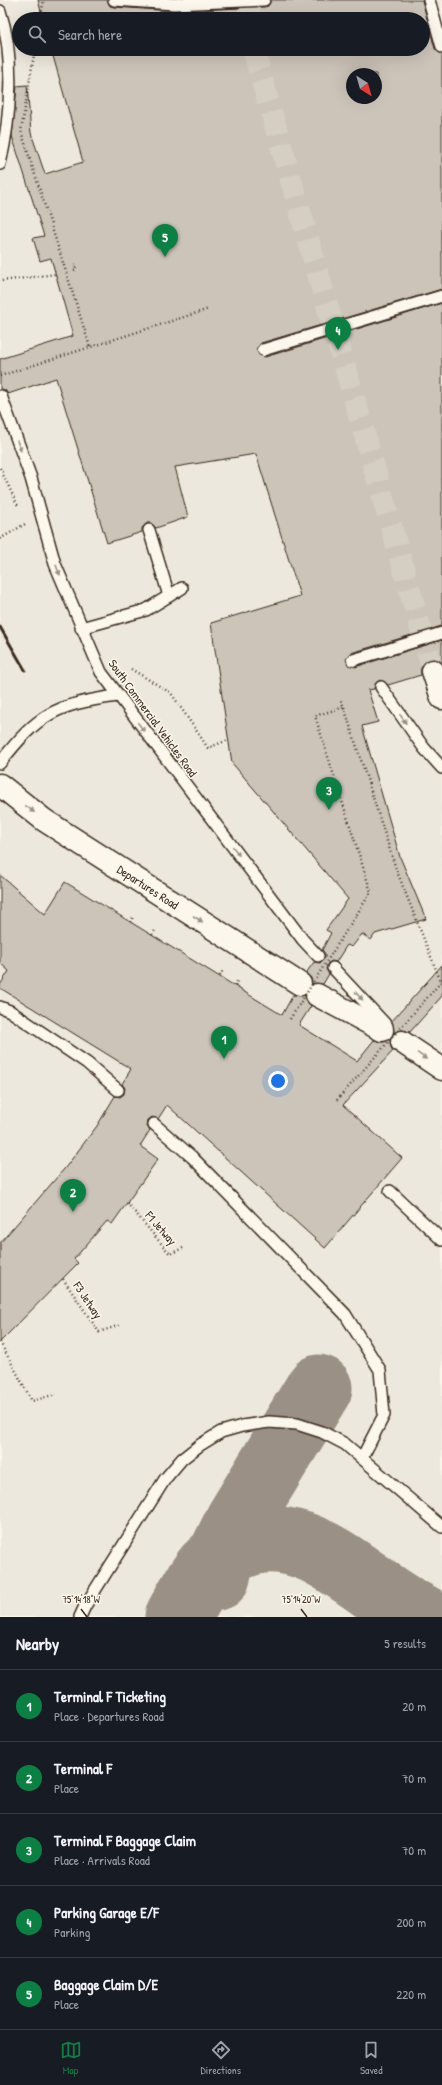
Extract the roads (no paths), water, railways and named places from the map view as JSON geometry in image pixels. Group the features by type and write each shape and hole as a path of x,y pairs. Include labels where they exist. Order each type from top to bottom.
{"street":[{"path":"433,671 442,698"},
{"name":"Departures Road","path":"0,785 44,820 308,990 390,1033 442,1070"}],"lane":[{"path":"114,0 174,4 264,0"},
{"path":"429,0 442,47"},
{"path":"0,11 7,42 9,70 7,129 0,164"},
{"path":"263,350 442,296"},
{"name":"South Commercial Vehicles Road","path":"1,396 31,478 55,564 101,672 117,696 303,940 318,956"},
{"path":"149,530 169,596"},
{"path":"81,628 146,610 182,588"},
{"path":"353,660 442,633"},
{"path":"381,687 424,748 442,768"},
{"path":"0,763 36,723 54,711 77,703 117,696"},
{"path":"333,968 390,1033"},
{"path":"0,1007 10,1011 87,1063 118,1090"},
{"path":"154,1124 192,1157 286,1252 345,1314 353,1326 380,1370 384,1415 362,1458"},
{"path":"390,1192 442,1240"},
{"path":"80,1617 85,1606 165,1479 182,1459 200,1445 221,1432 242,1426 269,1422 297,1424 322,1432 345,1444 442,1527"}],"tunnel":[{"path":"249,0 249,12"},
{"path":"255,56 433,671"}],"railway":[{"path":"0,627 25,670"}],"place":[{"name":"Baggage Claim D/E","path":"165,257"},
{"name":"Parking Garage E/F","path":"338,350"},
{"name":"Terminal F Baggage Claim","path":"329,810"},
{"name":"Terminal F Ticketing","path":"224,1059"},
{"name":"Terminal F","path":"73,1212"}]}
